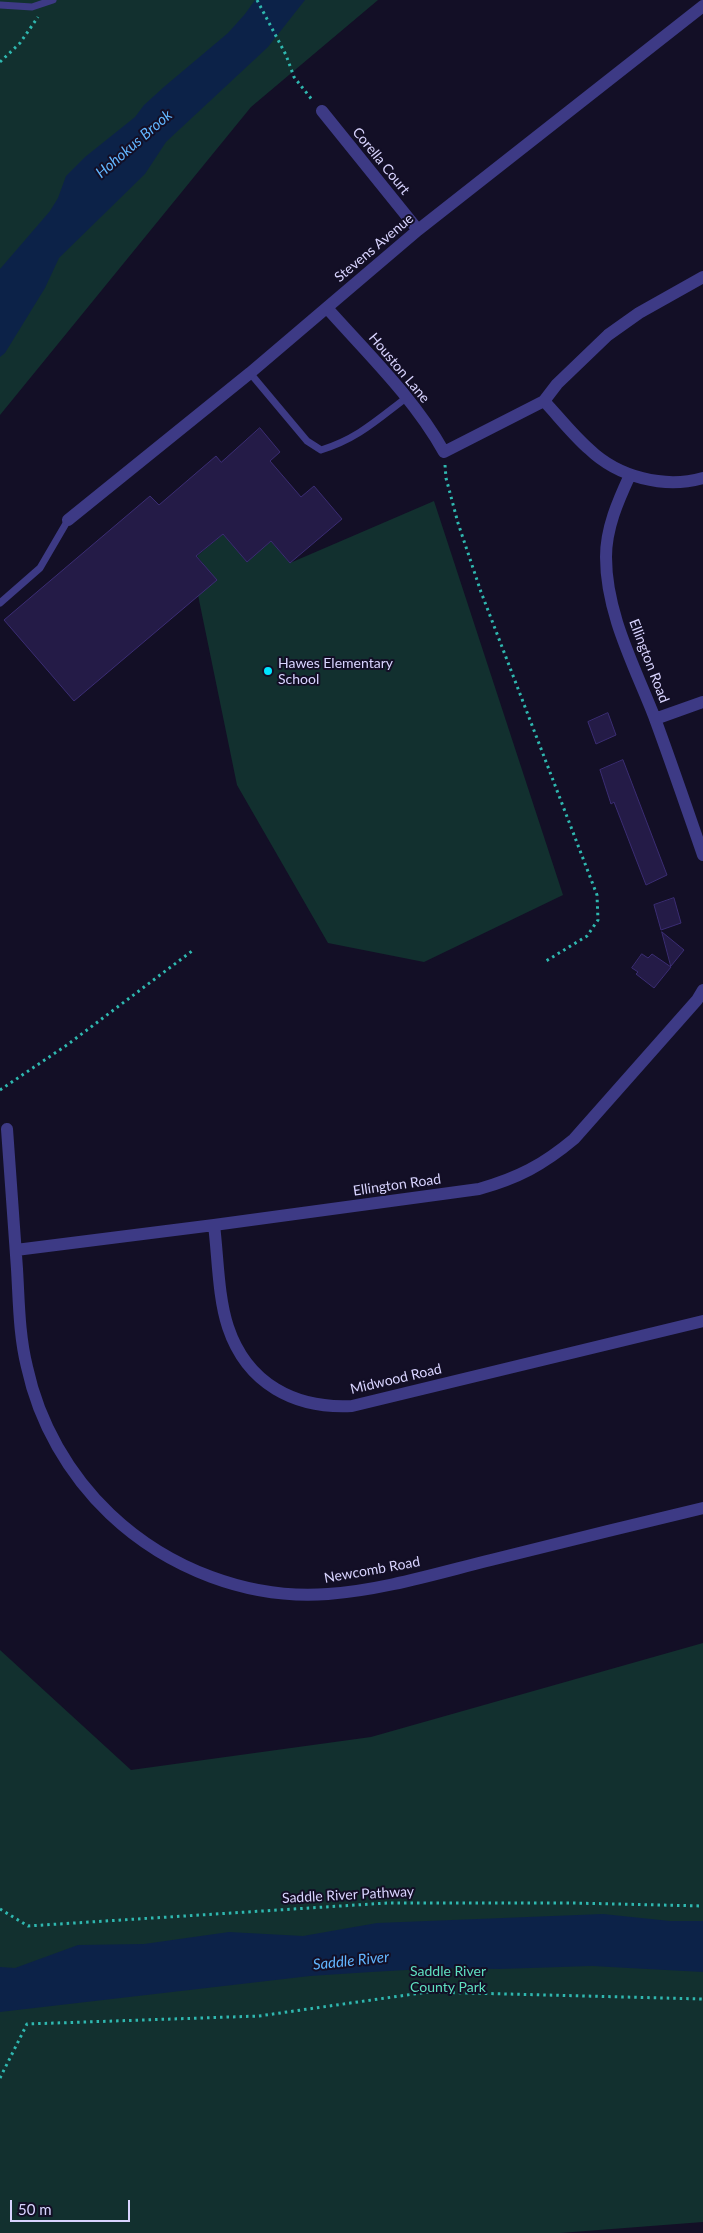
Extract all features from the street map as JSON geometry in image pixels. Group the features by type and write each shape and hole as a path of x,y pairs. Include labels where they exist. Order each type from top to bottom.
{"street":[{"name":"Stevens Avenue","path":"68,520 250,373 418,230 703,6"},
{"name":"Corella Court","path":"322,111 418,230"},
{"path":"444,452 544,401 562,379 608,335 639,313 703,277"},
{"name":"Houston Lane","path":"327,308 406,398 434,434 444,452"},
{"path":"544,401 589,450 606,463 630,475 652,480 675,482 703,478"},
{"name":"Ellington Road","path":"630,475 616,504 609,530 606,556 607,581 612,607 655,719 703,855"},
{"path":"655,719 703,702"},
{"name":"Ellington Road","path":"16,1250 479,1189 507,1181 530,1171 554,1156 574,1139 703,990"},
{"name":"Newcomb Road","path":"7,1129 22,1341 27,1367 46,1425 63,1456 95,1499 122,1525 150,1547 177,1562 204,1575 238,1586 298,1595 329,1594 390,1584 703,1508"},
{"name":"Midwood Road","path":"214,1225 224,1310 234,1345 259,1377 275,1389 309,1404 330,1407 352,1406 703,1321"}],"lane":[{"path":"0,5 32,7 51,0"},
{"path":"250,373 307,441 321,450 357,436 406,398"},
{"path":"0,603 40,568 68,520"}],"path":[{"path":"0,62 20,43 51,0"},
{"path":"257,0 286,55 294,77 322,111"},
{"path":"444,452 448,487 481,592 596,896 598,920 586,936 546,961"},
{"path":"0,1090 67,1045 192,951"},
{"name":"Saddle River Pathway","path":"0,1909 28,1926 387,1903 572,1903 703,1906"},
{"path":"0,2078 27,2024 259,2016 428,1992 703,1999"}],"green space":[{"path":"0,0 378,0 251,107 0,415"},
{"path":"434,501 563,895 424,962 328,943 237,785 198,595 216,580 197,556 223,534 247,562 271,541 290,563"},
{"name":"Saddle River County Park","path":"703,1643 703,2222 560,2233 0,2233 0,1650 131,1770 371,1737"}],"water":[{"name":"Hohokus Brook","path":"255,0 305,0 268,47 166,142 145,174 59,258 45,288 5,353 0,357 0,269 50,211 58,198 66,176 85,157 135,117 144,105 165,86 228,33"},
{"name":"Saddle River","path":"603,1914 670,1921 703,1921 703,1972 592,1966 499,1969 442,1968 371,1972 310,1976 0,2012 0,1967 15,1968 78,1945 144,1944 229,1932 303,1936 377,1923"}],"building":[{"path":"260,428 280,452 270,461 301,497 314,486 342,519 290,563 271,541 247,562 223,534 196,556 217,580 74,701 4,620 150,496 159,505 216,456 221,462"},
{"path":"608,713 616,735 596,744 588,722"},
{"path":"623,760 667,875 646,885 614,802 611,804 600,770"},
{"path":"674,898 681,923 661,930 654,905"},
{"path":"662,932 684,950 671,966"},
{"path":"642,954 648,958 652,954 671,967 654,988 636,974 638,972 632,968"}],"place":[{"name":"Hawes Elementary School","path":"268,671"}]}
